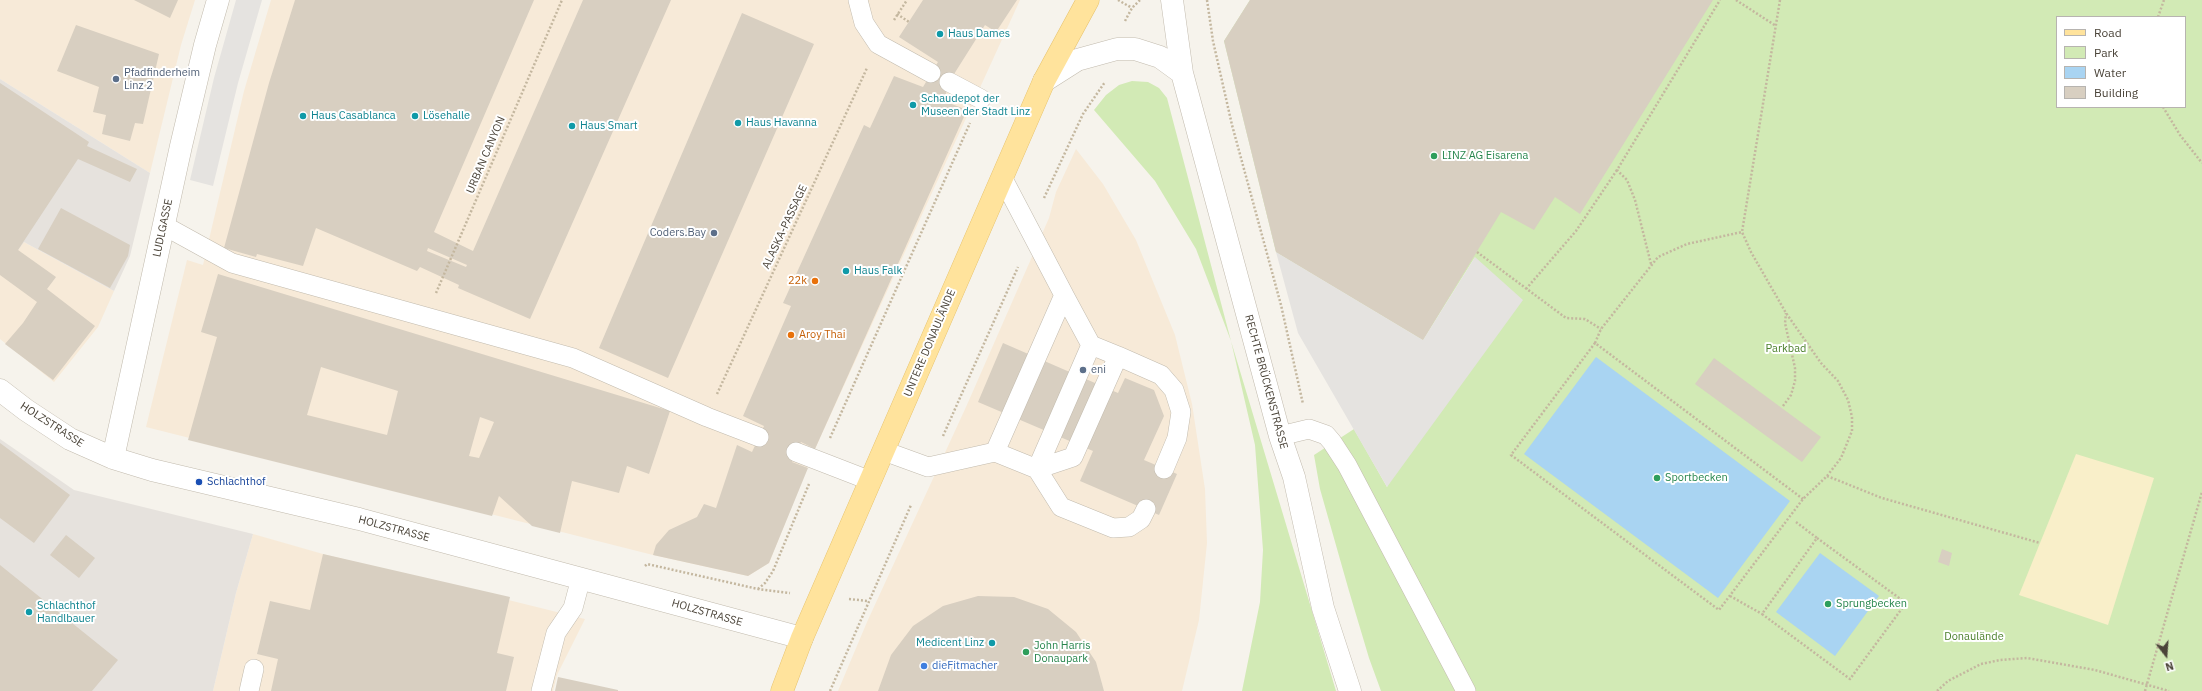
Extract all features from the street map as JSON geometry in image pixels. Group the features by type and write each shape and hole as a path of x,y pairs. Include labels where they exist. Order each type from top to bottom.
{"main road":[{"name":"UNTERE DONAULÄNDE","path":"782,691 802,638 1044,81 1088,0"}],"street":[{"name":"LUDLGASSE","path":"113,458 163,225 205,45 218,0"},
{"name":"RECHTE BRÜCKENSTRASSE","path":"1172,0 1182,73 1280,436 1294,477 1323,608 1350,691"},
{"path":"1044,81 1077,60 1117,49 1135,50 1160,57 1182,73"},
{"name":"HOLZSTRASSE","path":"0,390 26,410 70,439 113,458 159,472 359,519 802,638"}],"lane":[{"path":"858,0 864,23 878,44 931,73"},
{"path":"949,82 981,99"},
{"path":"1002,177 1091,345 1161,375 1174,390 1181,412 1177,438 1164,469"},
{"path":"163,225 232,263 573,358 707,417 756,436"},
{"path":"995,452 1064,295"},
{"path":"1037,469 1091,345"},
{"path":"1037,469 1073,457 1118,356"},
{"path":"1280,436 1309,429 1326,435 1347,464 1466,691"},
{"path":"884,451 928,467 995,452 1037,469 1061,507 1113,528 1128,527 1141,519 1146,509"},
{"path":"796,452 871,481"},
{"path":"541,691 556,633 573,608 581,578"},
{"path":"249,691 254,669"}],"path":[{"name":"URBAN CANYON","path":"426,317 562,0"},
{"path":"1118,0 1132,8"},
{"path":"1123,26 1132,8 1140,0"},
{"path":"1207,0 1213,41 1230,118 1281,305 1309,429"},
{"path":"1526,289 1576,231 1617,170 1720,0"},
{"path":"1736,0 1776,26"},
{"path":"1742,232 1677,247 1658,257 1601,329 1595,343 1511,455 1719,610 1803,499 1827,476 1841,458 1852,431 1852,417 1848,400 1838,381 1821,363 1786,313 1751,252 1742,232 1780,0"},
{"path":"2158,16 2164,0"},
{"path":"897,14 909,22"},
{"name":"ALASKA-PASSAGE","path":"707,417 878,44"},
{"path":"1042,202 1083,114 1110,76"},
{"path":"758,589 764,584 773,571 819,461 981,99"},
{"path":"2164,108 2180,135 2202,163"},
{"path":"1617,170 1627,180 1633,193 1651,264"},
{"path":"1477,252 1566,318 1585,319 1601,329"},
{"path":"939,443 1020,261"},
{"path":"1783,406 1791,395 1796,381 1795,368 1785,323 1786,313"},
{"path":"1595,343 1803,499"},
{"path":"1827,476 1882,498 2040,543"},
{"path":"2145,691 2202,492"},
{"path":"830,691 911,505"},
{"path":"1730,596 1762,614 1850,678 1906,603 1796,522"},
{"path":"1762,614 1817,538"},
{"path":"1937,691 1948,681 1981,664 2000,660 2027,658 2095,670 2169,691"}],"shaded area":[{"path":"0,0 195,0 181,45 150,173 0,79"},
{"path":"236,0 262,0 238,83 213,186 190,180 214,78"},
{"path":"271,0 1020,0 815,449 769,563 748,576 653,555 146,427 187,260 203,265 244,91"},
{"path":"0,79 150,173 130,256 114,291 24,242 10,261 0,253"},
{"name":"eni","path":"1076,149 1103,184 1136,240 1175,335 1192,404 1205,489 1207,543 1199,620 1182,691 838,691 867,622 966,407 1049,218 1056,192"},
{"path":"24,242 114,291 98,327 54,382 0,339 0,253"},
{"path":"1276,252 1423,340 1475,257 1523,300 1387,487 1298,333"},
{"path":"0,439 74,490 253,534 236,593 213,691 0,691"},
{"path":"253,534 323,554 585,619 557,675 553,691 213,691 236,593"}],"green space":[{"name":"Parkbad","path":"1250,0 2202,0 2202,691 1381,691 1369,658 1320,489 1314,455 1354,429 1387,487 1475,257 1423,340 1276,252 1224,41"},
{"path":"1132,81 1148,82 1159,88 1167,98 1231,341 1196,249 1155,181 1094,110 1106,95 1119,85"},
{"path":"1231,341 1336,691 1242,691 1260,602 1263,550 1255,445"}],"sand":[{"path":"2076,454 2154,478 2108,625 2019,595"}],"water":[{"name":"Sportbecken","path":"1596,357 1790,501 1718,598 1524,454"},
{"name":"Sprungbecken","path":"1820,553 1879,596 1835,656 1776,612"}],"building":[{"path":"134,0 178,0 170,18"},
{"path":"295,0 534,0 434,232 473,251 583,0 671,0 530,319 458,288 459,285 420,267 417,271 316,228 303,266 257,254 256,257 224,248 269,83","holes":["428,248 467,265 466,267 427,251"]},
{"name":"Haus Falk","path":"923,0 1017,0 996,32 985,25 949,82 944,101 967,110 815,449 801,442 792,462 808,468 769,563 748,576 653,555 656,545 669,530 697,517 704,504 716,508 737,445 752,452 764,426 743,416 791,306 783,303 864,125 870,128 894,76 923,87 938,62 899,37"},
{"name":"LINZ AG Eisarena","path":"1250,0 1713,0 1580,214 1555,197 1534,230 1501,212 1423,340 1276,252 1224,41"},
{"name":"Haus Havanna","path":"742,13 814,44 668,378 599,348"},
{"name":"Pfadfinderheim Linz 2","path":"76,25 159,54 143,124 135,123 130,141 102,134 106,115 93,112 99,87 57,71"},
{"path":"0,83 89,142 87,146 137,169 130,182 78,159 18,250 56,277 47,289 95,326 53,380 5,344 23,323 37,302 0,275"},
{"path":"61,208 130,245 128,256 110,288 38,249"},
{"path":"218,274 670,411 649,474 627,466 619,493 572,481 560,533 532,526 499,496 492,516 188,440 217,337 201,332","holes":["321,367 398,391 387,435 307,415","480,417 494,422 479,458 469,456"]},
{"path":"1003,343 1118,393 1125,378 1154,390 1164,416 1144,460 1177,474 1159,515 1080,481 1093,451 978,402"},
{"path":"1714,358 1821,437 1802,462 1695,384"},
{"path":"0,443 70,495 34,543 0,518"},
{"path":"66,535 95,558 79,578 50,555"},
{"path":"1942,549 1952,553 1949,566 1938,562"},
{"path":"323,554 510,597 497,653 514,657 506,691 271,691 278,659 257,654 270,601 310,610"},
{"name":"Schlachthof Handlbauer","path":"0,565 118,660 92,691 0,691"},
{"name":"Medicent Linz","path":"978,596 1014,597 1048,609 1076,632 1096,662 1104,691 878,691 891,655 913,626 943,606"},
{"path":"558,677 618,690 618,691 555,691"}],"place":[{"name":"Haus Dames","path":"940,34"},
{"name":"Pfadfinderheim Linz 2","path":"116,79"},
{"name":"Schaudepot der Museen der Stadt Linz","path":"913,105"},
{"name":"Haus Casablanca","path":"303,116"},
{"name":"Lösehalle","path":"415,116"},
{"name":"Haus Havanna","path":"738,123"},
{"name":"Haus Smart","path":"572,126"},
{"name":"LINZ AG Eisarena","path":"1434,156"},
{"name":"Coders.Bay","path":"714,233"},
{"name":"Haus Falk","path":"846,271"},
{"name":"22k","path":"815,281"},
{"name":"Aroy Thai","path":"791,335"},
{"name":"eni","path":"1083,370"},
{"name":"Sportbecken","path":"1657,478"},
{"name":"Schlachthof","path":"199,482"},
{"name":"Sprungbecken","path":"1828,604"},
{"name":"Schlachthof Handlbauer","path":"29,612"},
{"name":"Medicent Linz","path":"992,643"},
{"name":"John Harris Donaupark","path":"1026,652"},
{"name":"dieFitmacher","path":"924,666"}],"park label":[{"name":"Donaulände","path":"1974,637"}]}
